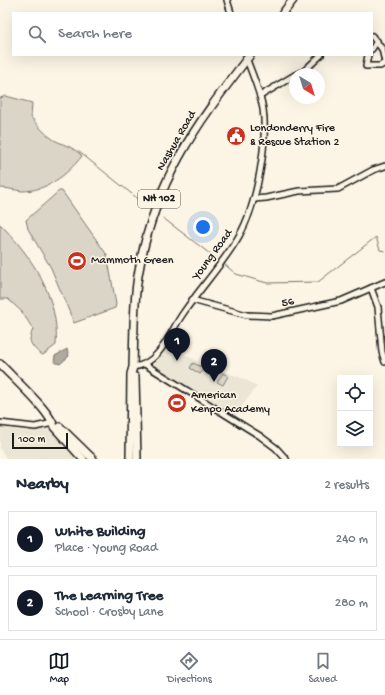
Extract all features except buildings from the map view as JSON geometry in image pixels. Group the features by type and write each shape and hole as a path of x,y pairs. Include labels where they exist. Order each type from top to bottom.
{"main road":[{"path":"284,12 293,0"},
{"name":"Nashua Road","path":"137,459 136,389 133,367 135,307 138,277 154,213 173,167 194,129 248,56"},
{"path":"0,364 53,422 57,424 93,459"},
{"name":"Nashua Road","path":"130,459 131,374 133,367"},
{"path":"53,422 54,427 83,459"}],"street":[{"path":"227,0 231,12"},
{"path":"368,56 366,66 380,66 385,62 382,49 373,37"},
{"path":"373,47 377,41"},
{"name":"Young Road","path":"146,365 156,357 192,300 239,237 254,199 264,135 264,117 260,96 248,56"},
{"path":"307,68 320,56"},
{"path":"260,96 289,79"},
{"path":"254,199 266,198 299,190 338,189 373,170 385,166"},
{"name":"56","path":"192,300 242,314 264,317 332,304 385,282"},
{"path":"371,288 378,307 382,352 385,362"},
{"path":"133,367 146,365 260,436 276,448 286,459"},
{"path":"0,423 35,427 53,422"}],"shaded area":[{"path":"6,96 32,103 31,117 41,129 54,140 72,148 82,156 56,181 31,190 22,191 0,188 0,98"},
{"name":"Mammoth Green","path":"59,191 62,191 107,255 116,304 115,308 74,323 51,268 28,229 26,220"},
{"path":"0,224 12,236 33,264 42,279 48,295 56,328 56,345 43,355 31,344 30,338 33,329 22,312 8,299 0,299"},
{"path":"166,344 195,360 244,379 257,386 234,417 154,368 153,366"},
{"path":"67,349 69,356 60,364 54,362 55,356"},
{"path":"193,363 211,371 209,375 203,370 200,374 190,368"},
{"path":"223,373 228,376 223,385 217,382"},
{"path":"0,427 24,431 50,429 77,459 7,459 0,449"}],"waterway":[{"path":"78,151 142,202"},
{"path":"163,218 218,260"},
{"path":"224,264 236,274 267,283 318,282 376,237 380,250 385,251"}],"place":[{"name":"Londonderry Fire & Rescue Station 2","path":"236,136"},
{"name":"Mammoth Green","path":"77,261"},
{"name":"White Building","path":"177,361"},
{"name":"The Learning Tree","path":"214,382"},
{"name":"American Kenpo Academy","path":"177,403"}]}
